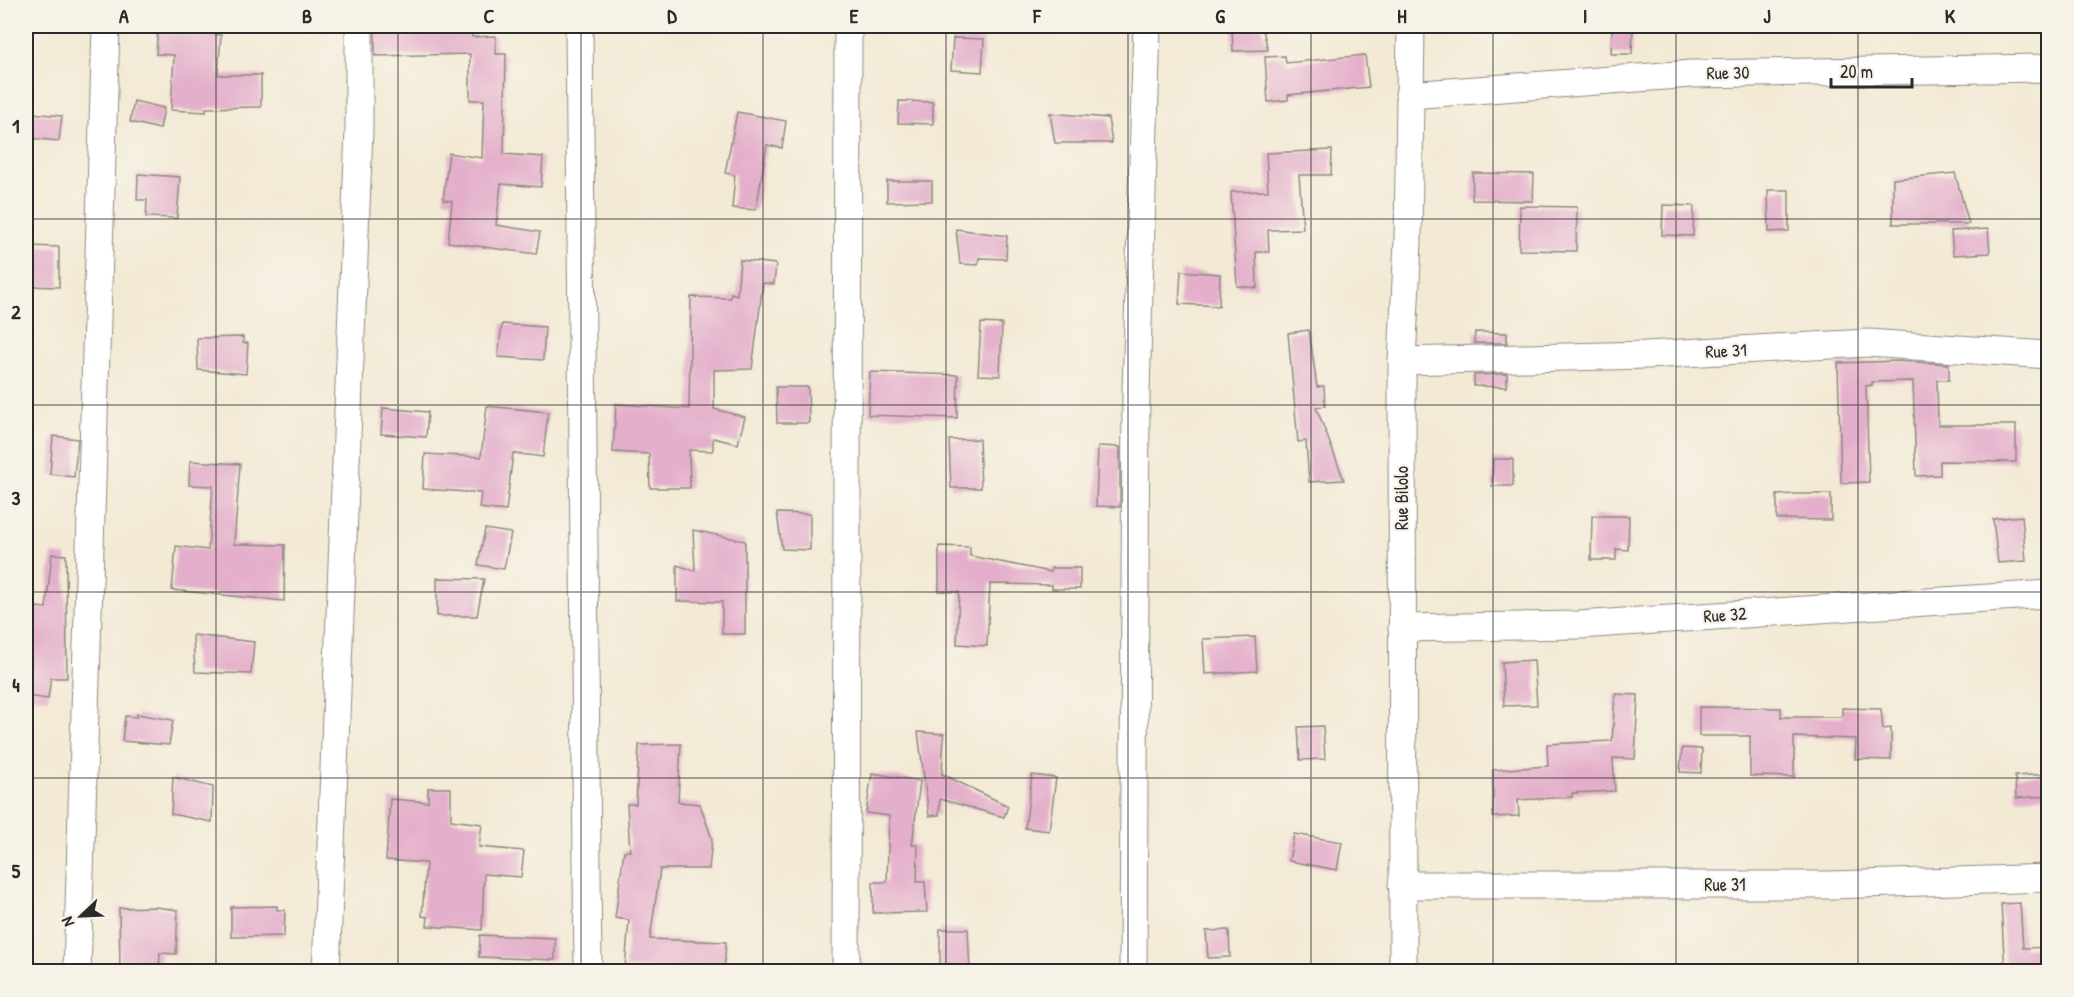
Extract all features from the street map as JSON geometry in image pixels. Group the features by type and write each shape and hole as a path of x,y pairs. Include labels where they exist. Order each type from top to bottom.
{"street":[{"path":"76,972 106,26"},
{"path":"326,972 359,130 359,26"},
{"path":"579,26 588,972"},
{"path":"846,972 848,26"},
{"path":"1132,972 1136,391 1147,26"},
{"name":"Rue Bilolo","path":"1402,972 1402,362 1408,241 1411,26"},
{"name":"Rue 30","path":"1409,95 1691,74 2049,68"},
{"name":"Rue 31","path":"1402,362 1646,355 1868,343 2049,355"},
{"name":"Rue 32","path":"1402,628 1579,625 2049,594"},
{"name":"Rue 31","path":"1402,885 1832,885 2049,878"}],"building":[{"path":"375,26 472,26 472,37 496,36 496,54 506,54 504,154 543,157 541,187 501,184 496,225 540,232 536,254 448,242 452,201 443,200 449,153 482,158 484,100 470,100 470,54 375,56"},
{"path":"1232,26 1262,26 1268,50 1233,51"},
{"path":"1612,26 1633,26 1632,54 1611,54"},
{"path":"158,27 221,35 218,75 261,75 261,107 206,108 206,112 171,110 174,55 156,54"},
{"path":"953,38 984,39 982,72 951,70"},
{"path":"1365,55 1369,87 1288,95 1288,100 1268,102 1265,57 1285,56 1286,63"},
{"path":"134,101 164,108 160,129 130,122"},
{"path":"899,101 933,102 933,124 898,123"},
{"path":"737,112 786,121 782,148 767,145 756,210 732,208 735,175 725,173"},
{"path":"32,113 62,116 59,141 29,138"},
{"path":"1050,113 1108,118 1112,143 1055,143"},
{"path":"1332,150 1331,175 1299,175 1303,229 1268,230 1269,252 1256,252 1257,288 1237,286 1231,192 1268,191 1266,153"},
{"path":"1473,173 1534,174 1533,201 1472,200"},
{"path":"1955,173 1969,224 1893,224 1893,179"},
{"path":"138,174 180,177 177,218 146,217 147,200 137,200"},
{"path":"887,181 932,181 932,201 887,202"},
{"path":"1768,190 1789,190 1789,231 1769,232"},
{"path":"1663,205 1694,206 1693,236 1662,235"},
{"path":"1520,206 1577,207 1576,251 1519,250"},
{"path":"956,229 1007,236 1006,259 979,258 978,265 960,264"},
{"path":"1988,229 1990,253 1953,255 1951,231"},
{"path":"26,246 59,247 59,287 26,286"},
{"path":"740,260 776,264 774,284 763,283 752,369 714,370 714,409 745,417 738,444 713,438 713,451 689,450 690,488 650,488 649,454 613,452 616,404 689,409 691,297 730,298 731,293 737,295"},
{"path":"1181,271 1220,274 1219,306 1179,304"},
{"path":"981,323 1002,324 1000,376 978,375"},
{"path":"502,324 545,327 543,360 498,357"},
{"path":"1309,330 1317,387 1324,386 1325,406 1316,407 1344,480 1309,482 1306,441 1298,442 1288,333"},
{"path":"1475,332 1507,333 1507,343 1474,343"},
{"path":"243,337 243,343 248,343 246,374 198,370 197,338"},
{"path":"1898,361 1949,364 1949,380 1937,380 1938,425 2016,425 2016,462 1940,461 1940,475 1916,476 1913,381 1872,382 1872,385 1866,386 1869,482 1841,483 1838,363"},
{"path":"870,372 958,375 957,418 868,415"},
{"path":"1507,374 1507,387 1474,386 1474,375"},
{"path":"776,387 808,387 809,423 777,423"},
{"path":"487,406 548,412 543,457 513,453 506,511 479,508 481,493 423,489 425,454 481,457"},
{"path":"383,408 428,412 426,437 381,434"},
{"path":"53,436 78,439 74,477 50,474"},
{"path":"979,439 981,488 951,488 949,440"},
{"path":"1098,446 1120,447 1120,507 1096,506"},
{"path":"1493,459 1513,459 1513,486 1492,486"},
{"path":"190,461 240,464 234,544 285,545 284,601 172,590 176,546 208,550 213,486 189,485"},
{"path":"1831,494 1831,520 1777,519 1777,495"},
{"path":"777,513 810,514 810,550 782,549"},
{"path":"1592,516 1629,516 1628,550 1616,549 1616,560 1591,560"},
{"path":"2022,516 2026,561 1998,563 1993,519"},
{"path":"485,529 511,533 504,569 478,565"},
{"path":"693,530 745,541 745,634 722,634 722,602 677,601 677,565 695,571"},
{"path":"939,546 970,547 970,556 1051,572 1051,568 1080,568 1080,589 1052,589 1052,585 990,584 987,646 957,644 959,592 939,591"},
{"path":"52,554 66,555 67,678 51,678 48,699 27,696 31,664 26,664 26,606 46,608"},
{"path":"437,578 484,579 477,616 437,616"},
{"path":"193,635 254,642 251,674 195,672"},
{"path":"1255,637 1257,671 1205,674 1203,639"},
{"path":"1534,660 1537,705 1504,706 1502,662"},
{"path":"1615,694 1638,695 1635,759 1613,758 1615,791 1572,793 1572,797 1518,800 1519,816 1493,817 1493,770 1548,766 1547,744 1612,741"},
{"path":"1699,707 1781,708 1781,717 1842,717 1842,708 1881,709 1883,729 1891,728 1891,760 1855,759 1856,739 1794,737 1794,777 1750,776 1750,736 1699,736"},
{"path":"137,714 173,720 169,745 122,741 125,716 137,717"},
{"path":"1323,726 1325,759 1300,760 1298,727"},
{"path":"918,732 944,734 942,774 1008,806 1004,817 940,799 939,815 929,816"},
{"path":"681,744 678,802 700,804 712,839 709,869 660,869 650,939 726,942 724,972 625,968 629,920 615,918 624,851 630,851 627,804 636,804 639,745"},
{"path":"1682,748 1702,749 1701,773 1680,772"},
{"path":"872,773 920,781 912,845 918,845 917,882 925,882 927,912 873,913 873,882 887,882 889,816 866,813"},
{"path":"2049,774 2049,796 2016,798 2015,776"},
{"path":"1032,775 1056,778 1049,831 1025,828"},
{"path":"173,777 213,787 212,822 171,814"},
{"path":"428,788 451,788 451,820 482,824 479,847 524,851 521,877 484,874 482,930 427,926 428,917 422,916 426,863 386,860 390,799 428,802"},
{"path":"1294,834 1342,842 1337,870 1289,861"},
{"path":"2020,903 2023,948 2049,947 2049,968 2040,968 2040,972 2005,972 2001,904"},
{"path":"277,906 277,910 285,910 284,936 231,937 231,907"},
{"path":"155,907 178,910 176,954 160,953 159,972 120,972 119,908"},
{"path":"940,929 968,929 970,972 940,972"},
{"path":"1229,930 1230,957 1208,958 1206,931"},
{"path":"480,935 555,938 555,960 479,957"}]}
